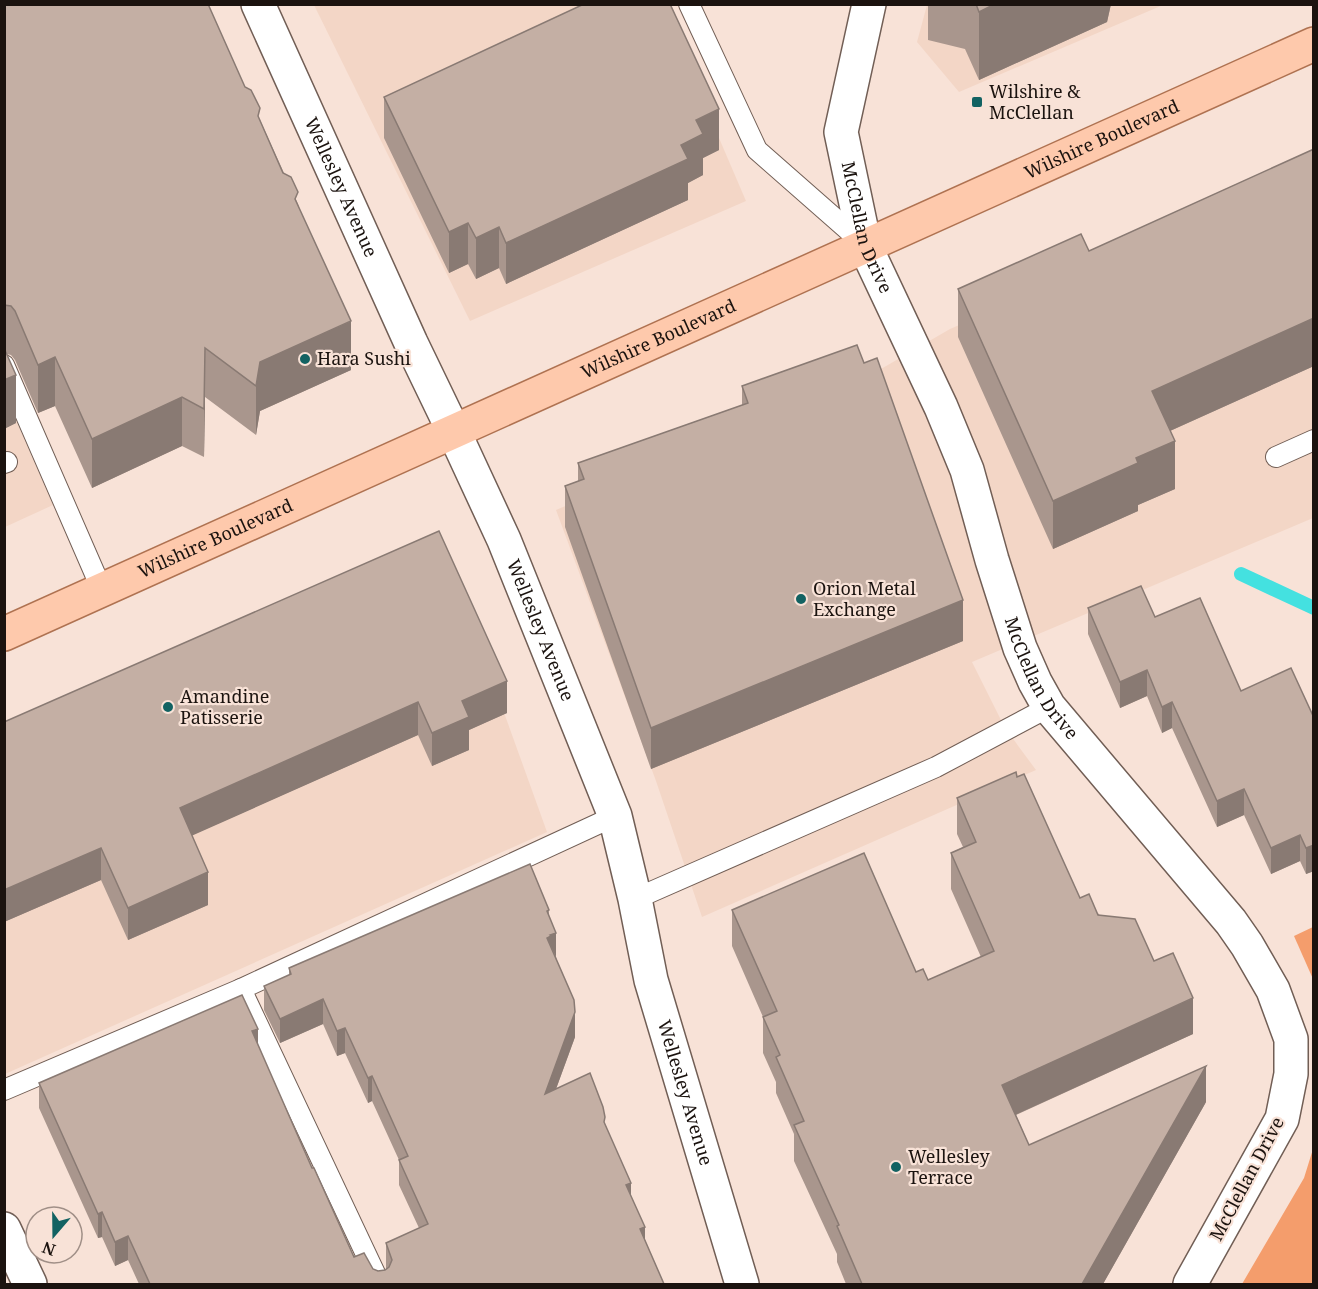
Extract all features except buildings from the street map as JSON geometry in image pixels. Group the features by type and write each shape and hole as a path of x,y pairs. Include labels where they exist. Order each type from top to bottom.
{"main road":[{"name":"Wilshire Boulevard","path":"4,634 1314,44"}],"street":[{"name":"Wellesley Avenue","path":"258,4 411,343 504,540 615,816 651,980 742,1284"},
{"name":"McClellan Drive","path":"869,4 841,132 865,246 941,407 967,470 1020,648 1049,707 1231,922 1247,945 1273,990 1291,1039 1291,1074 1282,1119 1190,1284"},
{"path":"4,1229 30,1284"}],"lane":[{"path":"689,4 757,150 865,246"},
{"path":"4,365 102,590"},
{"path":"1276,457 1314,440"},
{"path":"635,899 936,767 1049,707"},
{"path":"4,1090 241,989 615,816"},
{"path":"241,989 380,1284"}],"shaded area":[{"path":"314,5 662,5 746,201 470,321"},
{"path":"927,5 1163,5 959,92 917,42"},
{"path":"1313,173 1313,518 972,662 1005,728 1036,770 702,917 656,781 556,510 862,380 950,329"},
{"path":"4,393 53,505 5,527 4,527"},
{"path":"448,557 547,832 5,1074 4,754"},
{"path":"1313,927 1313,979 1294,936"},
{"path":"1313,1149 1313,1284 1242,1284 1304,1178"}],"waterway":[{"path":"1241,574 1314,608"}],"place":[{"name":"Wilshire & McClellan","path":"977,102"},
{"name":"Hara Sushi","path":"305,359"},
{"name":"Orion Metal Exchange","path":"801,599"},
{"name":"Amandine Patisserie","path":"168,707"},
{"name":"Wellesley Terrace","path":"896,1167"}]}
